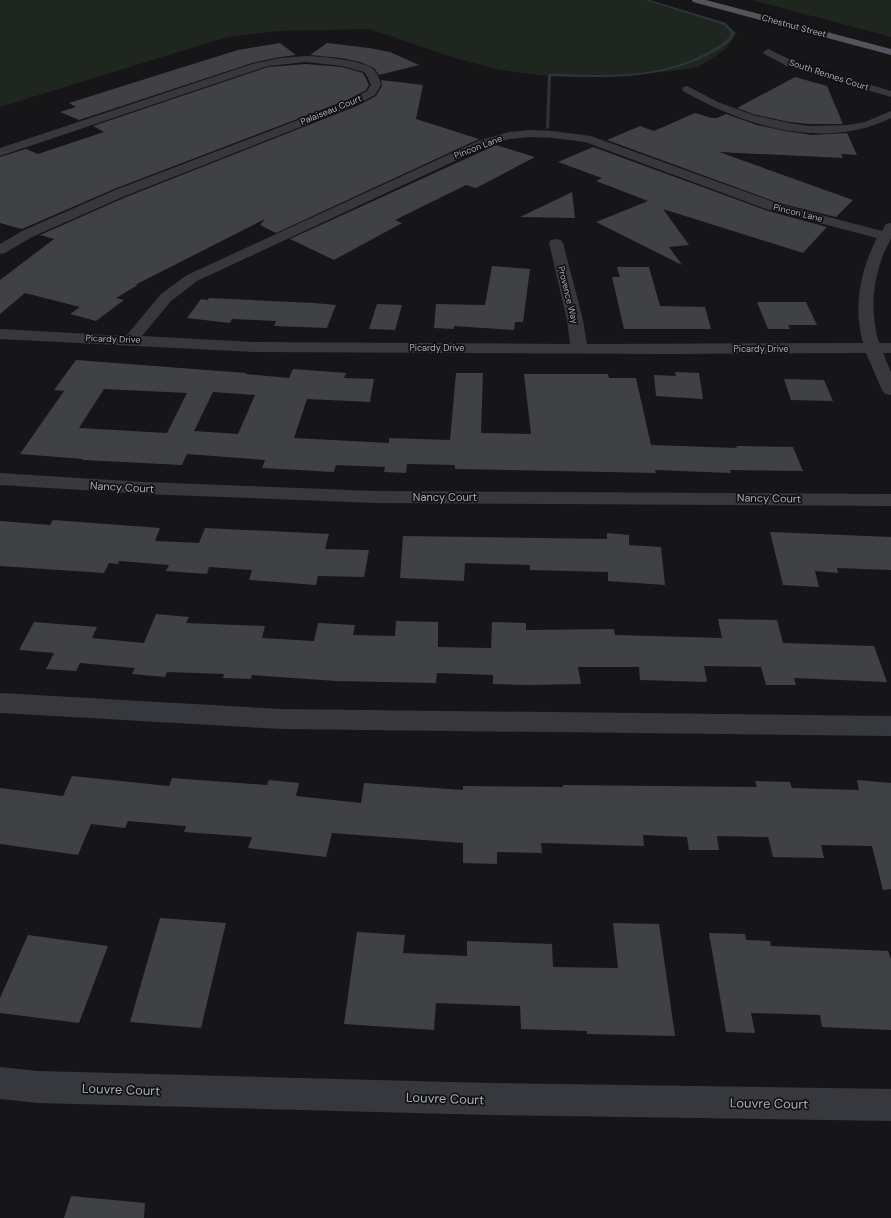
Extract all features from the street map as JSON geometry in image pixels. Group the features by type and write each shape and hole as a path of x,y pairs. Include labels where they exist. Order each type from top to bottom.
{"main road":[{"name":"Chestnut Street","path":"696,0 891,52"}],"street":[{"name":"South Rennes Court","path":"768,52 792,64 809,70 891,94"},
{"name":"Palaiseau Court","path":"0,152 248,68 277,61 325,60 346,63 368,70 373,76 376,85 370,93 352,103 120,193 27,234 0,250"},
{"path":"687,89 713,104 750,118 792,128 846,130 867,125 891,114"},
{"name":"Pincon Lane","path":"132,340 156,307 176,287 192,278 458,154 497,138 522,134 555,134 587,139 774,207 888,231"},
{"path":"888,231 877,252 870,274 866,303 867,327 891,390"},
{"name":"Provence Way","path":"556,243 579,348"},
{"name":"Picardy Drive","path":"0,334 261,347 666,349 891,348"},
{"name":"Nancy Court","path":"0,479 144,488 375,497 891,500"},
{"path":"0,703 281,718 891,726"},
{"name":"Louvre Court","path":"0,1083 38,1087 497,1099 891,1105"}],"shaded area":[{"path":"0,0 646,0 721,22 737,33 725,50 698,67 635,75 591,77 537,75 501,70 458,59 369,29 278,31 227,37 0,107"},
{"path":"752,0 891,0 891,37"}],"building":[{"path":"280,43 296,55 252,63 79,120 60,112 76,107 69,103 177,69 238,50"},
{"path":"327,43 390,52 419,65 379,75 374,68 360,62 341,58 310,55"},
{"path":"306,64 342,67 363,73 369,85 366,90 347,100 114,189 22,229 0,223 0,157 26,149 38,154 104,132 93,126 268,67"},
{"path":"795,77 827,86 843,124 809,124 789,122 753,114 737,108"},
{"path":"381,80 423,85 416,119 479,139 276,233 260,225 265,219 135,285 138,285 116,298 124,300 96,321 70,314 80,307 25,293 0,314 0,280 54,239 40,235 126,197 357,106 376,96 382,86"},
{"path":"695,113 712,118 717,118 726,114 757,125 812,135 847,133 857,155 841,154 843,158 719,152 853,200 836,217 779,203 607,140 640,126 654,131"},
{"path":"496,145 535,157 476,188 466,185 395,220 402,223 334,260 290,239"},
{"path":"593,147 768,211 827,227 803,253 663,209 689,245 669,247 682,265 596,222 648,201 596,181 602,178 558,162"},
{"path":"572,192 575,218 520,217"},
{"path":"492,266 530,269 523,322 515,322 514,330 454,326 454,329 434,328 436,304 485,305"},
{"path":"617,267 649,267 660,306 705,307 711,329 624,329 612,277 620,277"},
{"path":"209,298 336,305 327,328 274,326 276,321 232,319 230,323 187,318 201,299 208,300"},
{"path":"757,302 806,302 817,325 788,325 790,329 768,329"},
{"path":"377,304 402,305 395,330 369,329"},
{"path":"76,360 246,373 289,378 293,369 346,373 344,378 374,379 370,402 307,399 294,438 389,443 389,438 450,440 456,373 483,373 481,433 531,434 524,374 608,374 609,378 636,378 651,445 737,448 736,446 793,447 803,471 730,470 731,473 655,470 656,473 455,469 455,465 407,464 406,473 384,472 385,467 336,465 334,472 262,468 265,460 187,454 182,465 83,460 20,454 64,391 54,390","holes":["104,389 187,393 167,433 79,428","213,392 255,395 238,434 194,431"]},
{"path":"675,372 699,373 703,399 656,396 654,375 676,376"},
{"path":"784,379 824,380 833,401 791,400"},
{"path":"53,520 160,528 155,541 199,543 205,528 329,534 325,549 369,550 364,577 318,576 316,585 249,580 252,570 209,567 207,574 166,571 169,565 119,561 118,564 109,563 104,573 0,566 0,521 50,525"},
{"path":"770,532 891,537 891,570 837,568 838,573 815,571 819,587 783,585"},
{"path":"607,533 629,535 629,545 661,547 665,585 608,581 608,572 530,570 530,565 465,563 464,581 400,578 403,536 607,539"},
{"path":"156,614 189,617 186,623 265,626 262,638 314,641 318,623 355,625 353,635 395,636 396,621 438,622 438,647 491,648 492,622 526,623 526,630 614,629 615,635 722,638 718,619 777,620 783,643 874,646 887,682 794,678 796,685 766,685 761,667 704,666 707,682 640,680 639,667 578,667 581,684 493,684 493,675 437,673 436,683 336,681 252,675 251,679 223,678 224,674 167,672 165,677 132,674 135,668 80,663 76,671 46,669 54,653 19,650 34,622 97,627 92,638 144,643"},
{"path":"72,776 169,786 172,778 267,785 269,780 299,783 296,796 361,803 364,783 463,790 463,786 563,787 563,785 757,787 755,781 790,782 792,788 859,790 857,780 891,783 891,889 883,890 872,846 821,845 824,858 773,857 768,837 717,836 719,850 689,850 687,837 643,835 644,846 541,843 542,853 497,852 497,864 463,863 463,843 332,833 326,857 248,848 252,837 184,832 186,826 128,821 125,828 91,824 78,855 0,844 0,788 63,796"},
{"path":"160,918 226,923 201,1028 130,1022"},
{"path":"613,923 659,924 675,1036 587,1034 587,1031 521,1029 520,1006 436,1003 434,1030 344,1024 357,932 405,935 403,953 467,956 467,941 552,944 553,967 618,968"},
{"path":"709,933 745,934 746,940 770,941 771,946 888,951 891,959 891,1030 822,1027 820,1015 751,1013 755,1033 726,1032"},
{"path":"28,935 108,946 79,1023 0,1013 0,998"},
{"path":"71,1196 145,1203 144,1218 64,1218"}],"waterway":[{"path":"547,128 549,75 613,76 657,72 677,67 697,59 726,42 730,39 733,33 725,24 647,0"}]}
